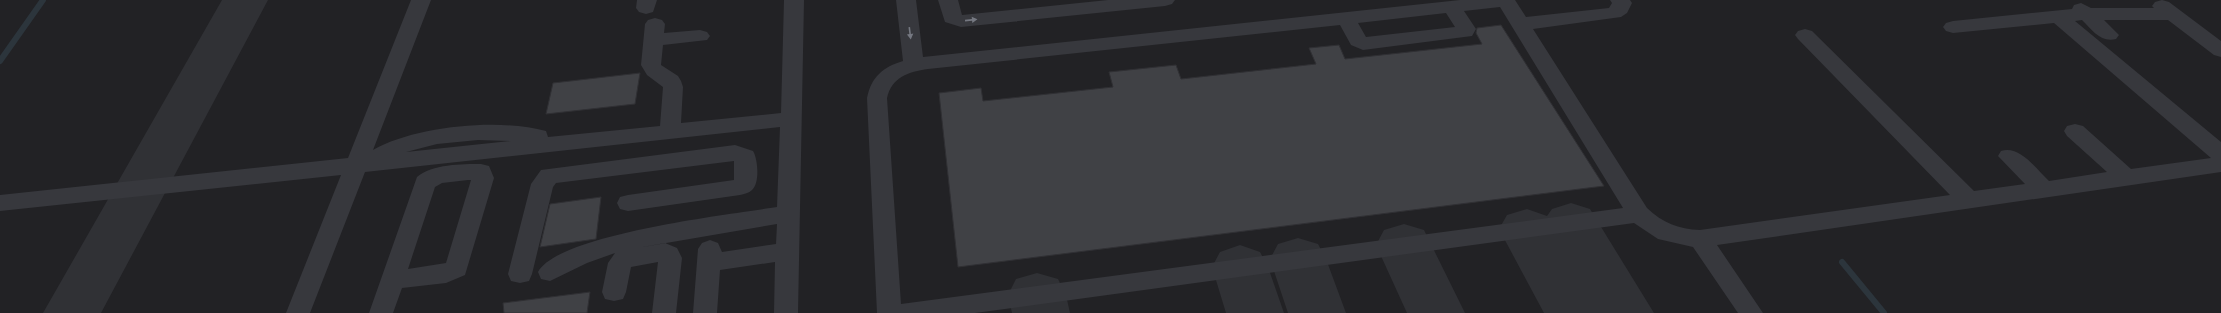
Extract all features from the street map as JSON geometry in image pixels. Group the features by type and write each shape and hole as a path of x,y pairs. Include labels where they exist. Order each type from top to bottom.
{"lane":[{"path":"298,313 360,165 421,0"},
{"path":"786,313 794,0"},
{"path":"906,0 921,64"},
{"path":"920,0 921,64"},
{"path":"948,0 950,16 961,21 1165,0"},
{"path":"889,313 877,98 878,88 885,78 898,69 921,64 1505,0 1639,214 1649,224 1664,233 1681,238 1700,239 2221,164"},
{"path":"1520,24 1614,13 1620,9 1622,3 1620,0"},
{"path":"2070,0 2110,36"},
{"path":"2155,0 2221,51"},
{"path":"1346,18 1358,41 1363,44 1465,32 1466,29 1452,7"},
{"path":"1953,27 2086,14 2173,14"},
{"path":"2057,16 2221,154"},
{"path":"670,132 673,87 671,81 654,70 651,66 650,18 700,36"},
{"path":"1805,35 1969,200"},
{"path":"0,203 791,119"},
{"path":"2075,131 2126,177"},
{"path":"520,274 542,184 549,176 735,153 745,156 745,184 734,189 628,203"},
{"path":"2009,156 2044,189"},
{"path":"381,313 392,280 427,180 436,176 481,172 483,178 456,269 446,274 392,280"},
{"path":"713,225 714,192"},
{"path":"550,272 568,260 618,242 713,225 788,214"},
{"path":"903,313 1639,214"},
{"path":"1700,239 1751,313"},
{"path":"705,313 709,256 788,251"},
{"path":"614,292 620,263 624,259 665,252 669,254 670,258 664,313"}],"shaded area":[{"path":"0,0 2221,0 2221,313 0,313"}],"building":[{"path":"1501,25 1604,186 958,267 939,93 981,88 983,101 1113,87 1109,72 1176,65 1181,79 1316,64 1309,48 1339,45 1345,59 1482,44 1476,33 1477,28"},
{"path":"640,73 635,104 546,114 553,83"},
{"path":"601,197 596,239 540,247 550,204"},
{"path":"590,292 587,313 504,313 503,303"}],"waterway":[{"path":"0,61 43,0"},
{"path":"1842,262 1884,313"}],"taxiway":[{"path":"72,313 245,0"},
{"path":"1571,223 1625,313"},
{"path":"1527,229 1574,313"},
{"path":"1404,245 1436,313"},
{"path":"1298,259 1317,313"},
{"path":"1240,267 1255,313"},
{"path":"1037,295 1041,313"}]}
